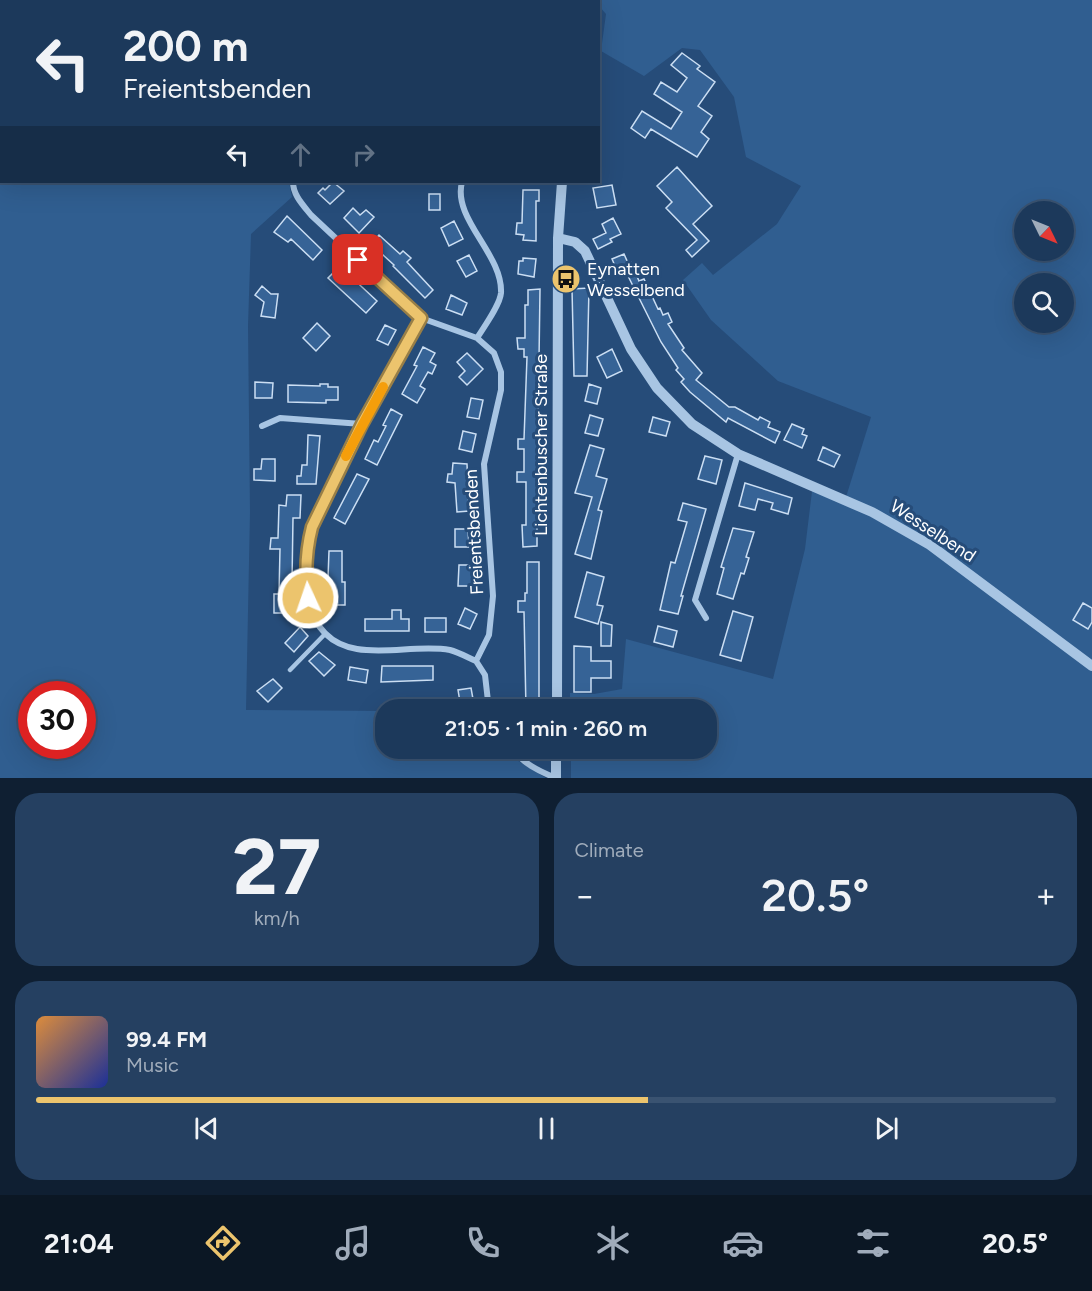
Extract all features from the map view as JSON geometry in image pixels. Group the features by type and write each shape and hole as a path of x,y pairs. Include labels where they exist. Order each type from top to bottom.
{"street":[{"name":"Freientsbenden","path":"293,183 299,201 311,215 421,318 477,338 494,353 501,372 501,390 484,464 493,596 489,635 476,661"},
{"path":"462,183 459,190 462,205 497,271 501,294 489,320 477,338"},
{"name":"Lichtenbuscher Straße","path":"557,699 558,238 562,183"},
{"name":"Wesselbend","path":"558,238 575,242 585,251 631,349 657,388 692,424 738,454 873,512 930,545 1092,666"},
{"path":"421,318 362,424 312,527 308,541 306,581 308,598 311,612 325,634 339,644 358,650 450,650 476,661 485,675 488,699"},
{"path":"262,426 280,418 362,424"},
{"path":"706,618 695,600 738,454"},
{"path":"523,759 537,771 556,778 556,759"}],"lane":[{"path":"290,670 325,634"}],"shaded area":[{"path":"600,0 1092,0 1092,778 571,778 571,759 717,759 717,699 570,699 570,693 594,694 622,689 626,639 773,679 805,549 813,483 846,497 871,417 778,381 711,320 683,280 702,263 713,275 777,224 801,186 746,157 734,97 700,50 682,48 644,76 601,51 606,14 600,7"},
{"path":"0,183 289,183 292,197 251,234 248,326 250,512 246,710 375,711 375,759 515,759 546,778 0,778"}],"building":[{"path":"682,53 700,66 697,69 715,82 698,106 712,116 701,132 709,139 697,157 651,129 645,138 631,128 642,111 671,129 682,112 654,94 661,82 677,92 687,78 671,65"},
{"path":"677,167 712,206 693,224 709,241 692,257 686,250 697,240 666,208 672,202 657,186"},
{"path":"334,183 344,191 330,204 318,193 323,188 325,190"},
{"path":"612,185 616,205 597,208 593,188"},
{"path":"523,190 539,190 539,201 536,201 536,241 523,240 524,235 516,234 517,223 522,223"},
{"path":"429,194 440,194 440,210 429,210"},
{"path":"353,208 360,215 366,210 374,217 359,233 344,218"},
{"path":"287,216 322,250 313,260 291,239 288,242 274,232"},
{"path":"613,218 621,234 610,239 612,242 598,249 593,239 606,233 602,224"},
{"path":"454,221 463,239 449,246 441,228"},
{"path":"379,235 400,254 403,251 411,258 407,262 433,290 425,298 371,244"},
{"path":"624,254 628,263 631,262 639,281 644,279 658,309 660,308 663,315 668,313 672,322 668,324 684,348 682,350 702,373 696,380 729,407 735,407 758,420 760,417 770,422 768,427 780,432 775,443 728,418 726,422 681,382 684,379 676,370 678,368 661,342 626,272 619,275 612,259"},
{"path":"469,255 477,271 466,277 457,261"},
{"path":"523,258 536,259 534,277 518,274 519,261 523,261"},
{"path":"337,269 345,277 348,274 377,301 366,313 328,278"},
{"path":"262,286 271,294 278,294 275,318 261,316 264,302 255,295"},
{"path":"589,288 587,376 574,376 572,289"},
{"path":"540,289 537,546 523,547 522,525 526,525 526,482 517,482 517,472 524,472 524,449 518,449 518,439 524,439 527,357 524,357 524,349 518,349 517,338 525,338 525,305 528,305 528,290"},
{"path":"451,295 467,303 462,315 446,309"},
{"path":"317,323 330,336 316,351 303,338"},
{"path":"385,325 396,330 388,345 377,340"},
{"path":"423,347 435,353 430,362 436,365 432,374 428,372 420,386 425,389 417,403 402,394 417,366 414,365"},
{"path":"612,349 622,371 607,378 597,357"},
{"path":"467,353 483,369 467,385 459,377 465,371 457,362"},
{"path":"255,382 273,383 272,398 255,398"},
{"path":"320,384 338,387 338,400 326,400 326,403 288,402 288,385 320,386"},
{"path":"589,384 601,388 597,404 585,401"},
{"path":"471,398 483,400 479,419 467,417"},
{"path":"391,409 402,415 377,465 365,459 374,440 378,442"},
{"path":"590,415 603,419 598,436 585,433"},
{"path":"653,417 670,422 666,436 649,432"},
{"path":"792,424 804,429 802,434 807,436 802,448 784,440"},
{"path":"463,431 476,434 472,452 459,449"},
{"path":"308,435 320,436 316,484 297,484 297,476 301,476 302,465 307,465"},
{"path":"590,445 604,449 596,476 607,479 598,510 602,511 591,559 575,554 592,497 575,493"},
{"path":"823,447 840,455 834,467 818,460"},
{"path":"705,456 722,460 716,484 698,479"},
{"path":"262,459 275,459 275,481 254,480 254,469 261,469"},
{"path":"453,463 467,464 469,511 457,512 455,483 447,482 448,474 452,474"},
{"path":"357,474 369,479 345,524 334,518"},
{"path":"745,483 792,498 788,514 771,509 773,503 758,499 755,510 739,506"},
{"path":"287,495 301,495 300,518 293,518 292,582 289,582 288,613 274,613 274,594 279,594 280,549 270,549 271,538 278,538 279,505 286,506"},
{"path":"683,503 706,509 678,614 660,610 671,562 675,563 687,522 678,520"},
{"path":"733,528 754,532 746,557 749,558 744,574 741,573 733,599 717,594 724,568 721,567"},
{"path":"455,529 468,529 469,547 455,547"},
{"path":"329,551 342,551 345,605 327,605"},
{"path":"527,562 539,562 539,699 526,699 524,612 518,612 518,601 525,601 525,593 527,593"},
{"path":"459,565 472,565 472,586 458,586"},
{"path":"587,572 604,577 597,605 603,606 598,624 575,617"},
{"path":"1083,603 1092,608 1092,622 1088,629 1073,620"},
{"path":"465,608 477,614 470,629 458,624"},
{"path":"392,610 401,610 401,619 409,619 409,631 365,631 365,619 392,619"},
{"path":"733,611 753,617 741,661 720,655"},
{"path":"425,618 446,618 446,632 425,632"},
{"path":"601,622 612,625 611,646 601,646"},
{"path":"658,626 677,631 673,647 654,642"},
{"path":"300,627 308,636 294,652 285,643"},
{"path":"574,646 591,647 591,661 611,661 611,678 591,678 591,692 574,692"},
{"path":"319,652 335,665 324,676 309,661"},
{"path":"382,666 433,666 433,680 381,682"},
{"path":"350,667 368,670 366,683 348,680"},
{"path":"273,679 282,688 268,702 257,691"},
{"path":"471,688 473,699 460,699 458,690"}],"slow traffic":[{"path":"346,456 383,387"}],"place":[{"name":"Eynatten Wesselbend","path":"566,279"}],"route":[{"path":"308,598 306,581 308,541 312,527 362,424 421,318 358,260"}]}
